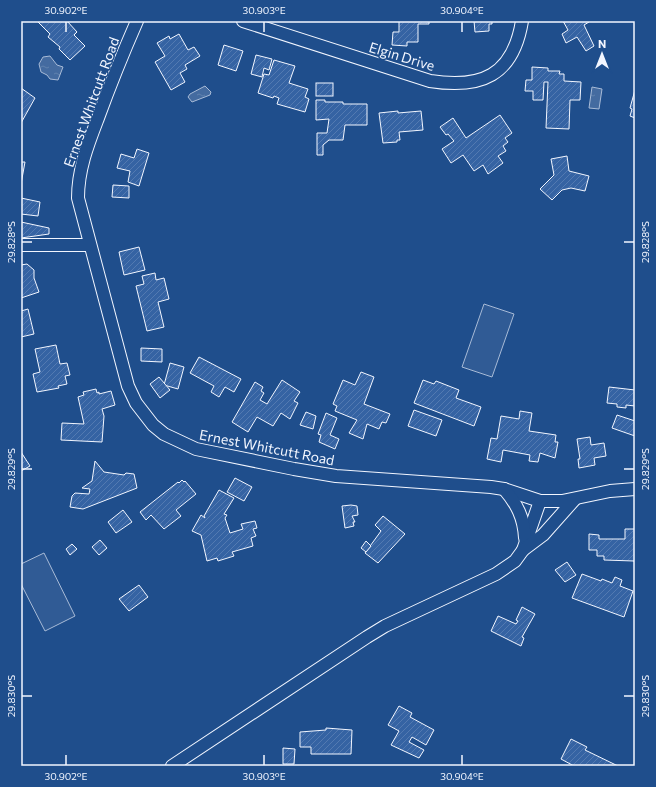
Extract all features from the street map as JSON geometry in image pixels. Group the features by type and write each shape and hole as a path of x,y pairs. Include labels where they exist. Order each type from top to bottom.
{"street":[{"name":"Ernest Whitcutt Road","path":"137,21 112,79 82,165 78,182 78,198 128,386 136,403 153,425 164,434 196,450 294,470 336,476 504,489 540,501 551,502 575,499 610,491 635,489"},
{"name":"Elgin Drive","path":"243,21 430,82 464,84 476,82 488,77 506,63 516,46 522,21"},
{"path":"21,245 90,245"},
{"path":"504,489 516,504 522,518 524,546"},
{"path":"524,546 543,535 575,499"},
{"path":"172,766 385,626 496,574 515,561 524,546 540,501"}],"shaded area":[{"path":"484,304 514,314 492,377 462,367"},
{"path":"44,553 75,616 45,631 21,584 21,564"}],"water":[{"path":"50,56 57,65 63,67 58,80 50,79 47,75 41,72 39,64 43,57"},
{"path":"205,86 211,92 210,95 192,102 188,97 190,94"},
{"path":"592,87 602,89 599,109 589,108"}],"building":[{"path":"37,21 67,21 77,32 74,35 85,46 70,60 59,49 60,47 48,37 50,34"},
{"path":"399,21 429,21 429,24 418,24 418,42 407,42 407,46 392,45 393,32 399,32"},
{"path":"474,21 492,21 492,24 489,24 489,31 475,32"},
{"path":"563,21 588,21 589,22 584,25 594,46 586,51 577,37 566,43 562,34 568,30"},
{"path":"179,34 188,50 194,47 200,56 185,65 187,69 180,73 185,82 171,90 155,62 165,56 157,43 169,36 170,39"},
{"path":"224,45 243,51 236,71 218,65"},
{"path":"256,55 272,59 269,70 264,68 262,77 251,74"},
{"path":"274,60 295,66 289,83 308,89 305,97 309,99 305,112 277,104 279,98 274,96 273,98 258,93 264,74 269,75"},
{"path":"532,67 548,68 548,71 560,71 559,74 564,74 564,81 581,82 580,100 570,100 569,129 546,128 548,82 544,82 543,100 533,100 533,91 525,91 526,80 532,80"},
{"path":"316,83 333,83 333,96 316,96"},
{"path":"21,88 35,98 21,123"},
{"path":"635,90 635,118 630,116 632,109 630,108"},
{"path":"316,100 325,100 325,102 343,102 343,104 367,104 367,125 345,125 343,140 329,140 323,145 323,155 317,155 317,133 327,133 329,119 316,120"},
{"path":"398,111 398,113 421,111 423,130 399,132 400,140 397,140 397,142 383,143 379,113"},
{"path":"500,115 512,133 505,138 508,142 503,146 506,151 498,156 503,163 488,174 483,165 474,171 463,155 451,163 442,149 454,141 448,134 446,135 440,127 453,118 466,138"},
{"path":"137,149 149,153 139,186 128,182 130,171 117,168 121,154 134,158"},
{"path":"567,156 569,171 589,176 585,191 571,188 562,190 552,200 540,189 554,175 551,159"},
{"path":"21,162 25,162 21,184"},
{"path":"113,185 129,186 129,198 112,197"},
{"path":"21,198 40,202 38,216 21,214"},
{"path":"21,222 49,228 49,234 21,238"},
{"path":"139,247 145,270 124,275 119,252"},
{"path":"27,264 34,270 34,278 39,292 21,298 21,265"},
{"path":"155,273 156,280 164,278 169,299 158,302 164,327 147,331 136,286 144,284 142,276"},
{"path":"28,309 34,334 21,337 21,311"},
{"path":"56,345 60,364 67,363 70,375 65,376 67,384 58,386 59,388 37,392 33,374 40,372 35,349"},
{"path":"141,348 162,349 162,362 141,361"},
{"path":"199,357 241,379 234,392 225,387 219,397 211,392 214,386 190,373"},
{"path":"170,363 184,367 178,389 164,385"},
{"path":"361,372 374,377 364,404 390,414 386,423 382,422 379,429 367,424 363,439 349,433 357,420 335,411 337,406 333,404 343,380 355,385"},
{"path":"159,377 170,390 160,398 150,384"},
{"path":"282,380 300,392 294,401 298,403 290,419 281,413 273,426 257,417 248,432 232,422 255,382 263,387 261,391 264,393 260,400 267,404"},
{"path":"423,380 434,384 436,381 459,390 456,398 481,407 474,426 414,403"},
{"path":"609,387 635,390 635,406 626,405 626,408 617,407 617,404 607,403"},
{"path":"96,389 97,393 99,392 99,394 111,391 115,405 102,409 104,416 102,442 61,440 62,423 84,424 78,397 84,395 83,392"},
{"path":"414,410 442,420 436,436 408,426"},
{"path":"520,411 532,413 529,431 556,435 555,442 558,442 555,458 540,453 538,462 529,461 530,455 503,450 501,462 487,459 491,438 497,439 501,416 519,419"},
{"path":"306,412 316,416 313,429 300,425"},
{"path":"326,413 337,418 330,435 339,439 335,449 319,442 321,435 318,434"},
{"path":"617,415 635,421 635,436 612,428"},
{"path":"590,437 591,445 604,443 606,456 594,458 595,465 579,468 578,459 580,459 577,439"},
{"path":"21,452 30,466 21,471"},
{"path":"95,461 104,472 124,475 126,473 134,474 137,488 83,509 70,507 72,496 75,493 89,494 90,489 82,488 92,481"},
{"path":"235,478 252,487 244,501 227,492"},
{"path":"182,480 184,482 185,481 196,494 176,510 181,516 164,529 151,515 146,520 140,512"},
{"path":"219,490 234,498 224,514 227,515 225,518 230,533 243,529 241,524 255,521 257,528 253,529 256,536 251,538 253,546 232,552 234,556 218,561 217,558 207,561 201,535 192,531 201,515 205,518 204,516"},
{"path":"342,506 357,506 358,515 352,516 355,522 353,522 354,526 345,528"},
{"path":"123,510 132,522 116,533 108,522"},
{"path":"383,516 405,534 378,563 365,553 381,531 375,525"},
{"path":"625,529 635,529 635,564 634,561 604,560 604,556 597,556 597,550 589,550 589,534 599,535 599,539 625,539"},
{"path":"100,540 107,548 99,555 92,547"},
{"path":"366,541 371,546 366,552 361,548"},
{"path":"72,544 77,549 70,555 66,549"},
{"path":"567,562 576,575 565,582 555,570"},
{"path":"582,574 601,581 602,579 612,583 615,577 622,580 620,586 633,591 624,617 572,598"},
{"path":"139,585 148,597 129,611 119,599"},
{"path":"522,607 535,614 522,637 524,638 521,646 491,631 498,616 516,624 518,621 516,620"},
{"path":"399,706 412,713 410,717 434,730 426,745 412,737 409,742 424,750 419,758 391,745 399,731 388,725"},
{"path":"326,728 352,730 351,754 311,754 311,747 300,747 300,732 326,730"},
{"path":"571,739 587,747 585,750 618,766 574,766 561,759"},
{"path":"283,748 295,749 294,764 283,764"}]}
